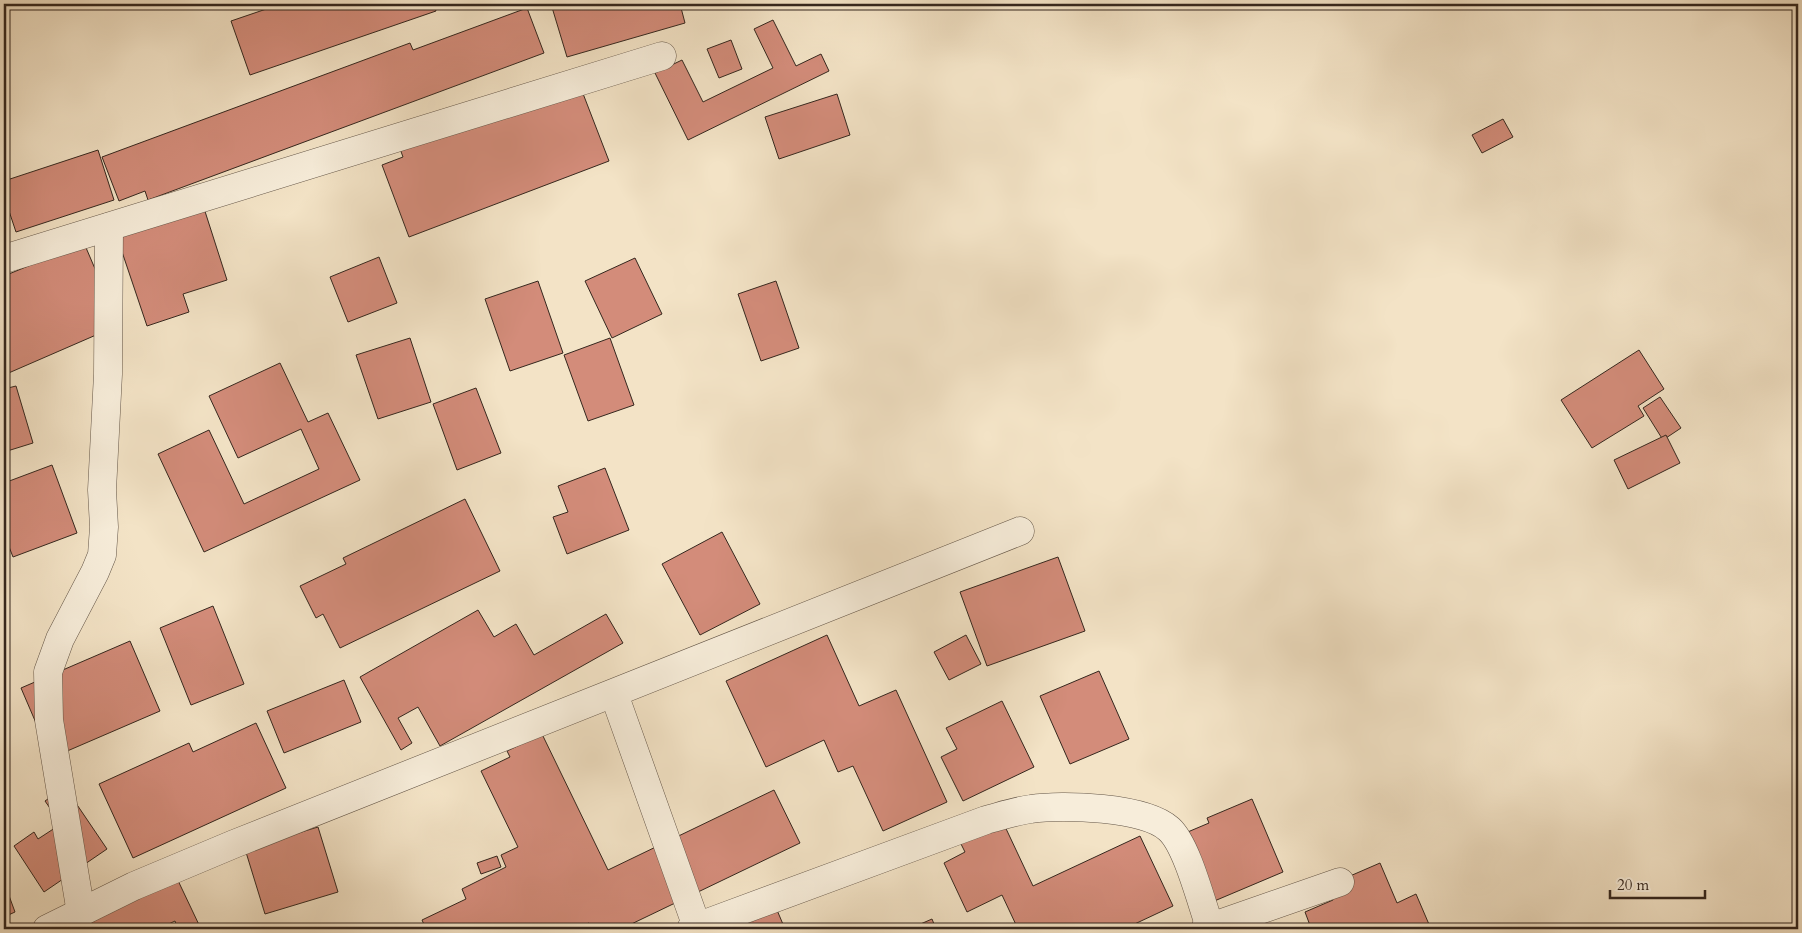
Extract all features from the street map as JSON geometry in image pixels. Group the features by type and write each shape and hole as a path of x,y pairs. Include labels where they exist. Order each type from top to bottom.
{"street":[{"path":"4,259 662,56"},
{"path":"81,913 49,720 48,672 60,639 102,555 104,527 102,490 108,374 109,227"},
{"path":"47,929 134,886 234,844 1020,531"},
{"path":"614,694 694,928 986,820 1031,809 1067,807 1128,812 1158,822 1169,829 1182,847 1207,928 1340,882"}],"building":[{"path":"281,4 434,4 436,11 250,75 231,21"},
{"path":"551,4 680,4 685,23 567,57"},
{"path":"527,8 544,53 148,200 145,191 119,201 102,157 410,43 413,50"},
{"path":"773,20 796,66 821,54 829,71 688,140 655,73 682,60 703,102 773,68 754,29"},
{"path":"731,40 742,69 719,78 707,49"},
{"path":"577,78 609,161 409,237 382,165 403,157 399,146"},
{"path":"837,94 850,135 779,159 765,117"},
{"path":"1503,119 1513,137 1482,153 1472,135"},
{"path":"98,150 114,200 16,232 4,196 4,181"},
{"path":"202,202 227,280 183,294 189,312 147,326 115,231"},
{"path":"84,243 119,325 4,375 4,276"},
{"path":"379,257 397,303 348,322 330,277"},
{"path":"635,258 662,314 612,338 585,281"},
{"path":"538,281 563,353 510,371 485,299"},
{"path":"776,281 799,348 761,361 738,294"},
{"path":"410,338 431,402 378,419 356,355"},
{"path":"610,338 634,405 588,421 564,355"},
{"path":"1639,350 1664,389 1638,406 1644,416 1592,448 1561,400"},
{"path":"280,363 308,422 328,413 360,480 204,552 158,454 209,430 244,504 319,469 301,429 238,458 209,396"},
{"path":"16,386 33,443 4,452 4,389"},
{"path":"476,388 501,453 457,470 433,404"},
{"path":"1660,397 1681,428 1663,440 1643,408"},
{"path":"1666,435 1680,463 1628,489 1614,460"},
{"path":"52,465 77,533 13,557 4,534 4,483"},
{"path":"605,468 629,530 567,554 553,517 568,512 558,486"},
{"path":"465,499 500,571 340,648 323,614 316,618 300,586 346,564 343,558"},
{"path":"722,532 760,604 700,635 662,564"},
{"path":"1058,557 1085,631 987,666 960,592"},
{"path":"213,606 244,684 191,705 160,628"},
{"path":"478,610 494,637 516,624 534,655 606,614 623,643 440,746 418,707 398,718 412,743 401,750 360,677"},
{"path":"827,635 859,706 896,690 947,802 883,831 853,766 838,772 824,740 766,767 726,681"},
{"path":"966,635 981,664 949,680 934,652"},
{"path":"130,641 160,711 51,758 21,688"},
{"path":"1099,671 1129,739 1070,764 1040,696"},
{"path":"344,680 361,722 284,753 267,711"},
{"path":"1002,701 1034,767 963,801 941,757 957,749 946,728"},
{"path":"256,723 286,788 133,858 99,784 189,743 193,752"},
{"path":"542,734 608,870 774,790 800,843 621,929 592,929 589,923 575,929 426,929 422,920 466,899 462,889 506,867 501,855 518,847 481,771 510,757 507,751"},
{"path":"65,787 107,849 44,892 14,846 34,832 38,839 61,824 45,801"},
{"path":"1252,799 1283,872 1212,902 1183,834 1209,823 1207,818"},
{"path":"1001,818 1033,886 1140,836 1173,906 1124,929 1018,929 1002,895 967,912 944,863 965,852 958,838"},
{"path":"318,827 338,892 265,914 245,849"},
{"path":"497,856 501,867 481,874 477,863"},
{"path":"1380,863 1397,903 1416,894 1431,929 1307,929 1311,928 1305,912 1333,900 1327,886"},
{"path":"173,870 201,929 178,929 175,921 158,929 45,929"},
{"path":"4,882 15,912 4,917"},
{"path":"774,903 785,929 728,929"},
{"path":"932,919 936,929 909,929"}]}
